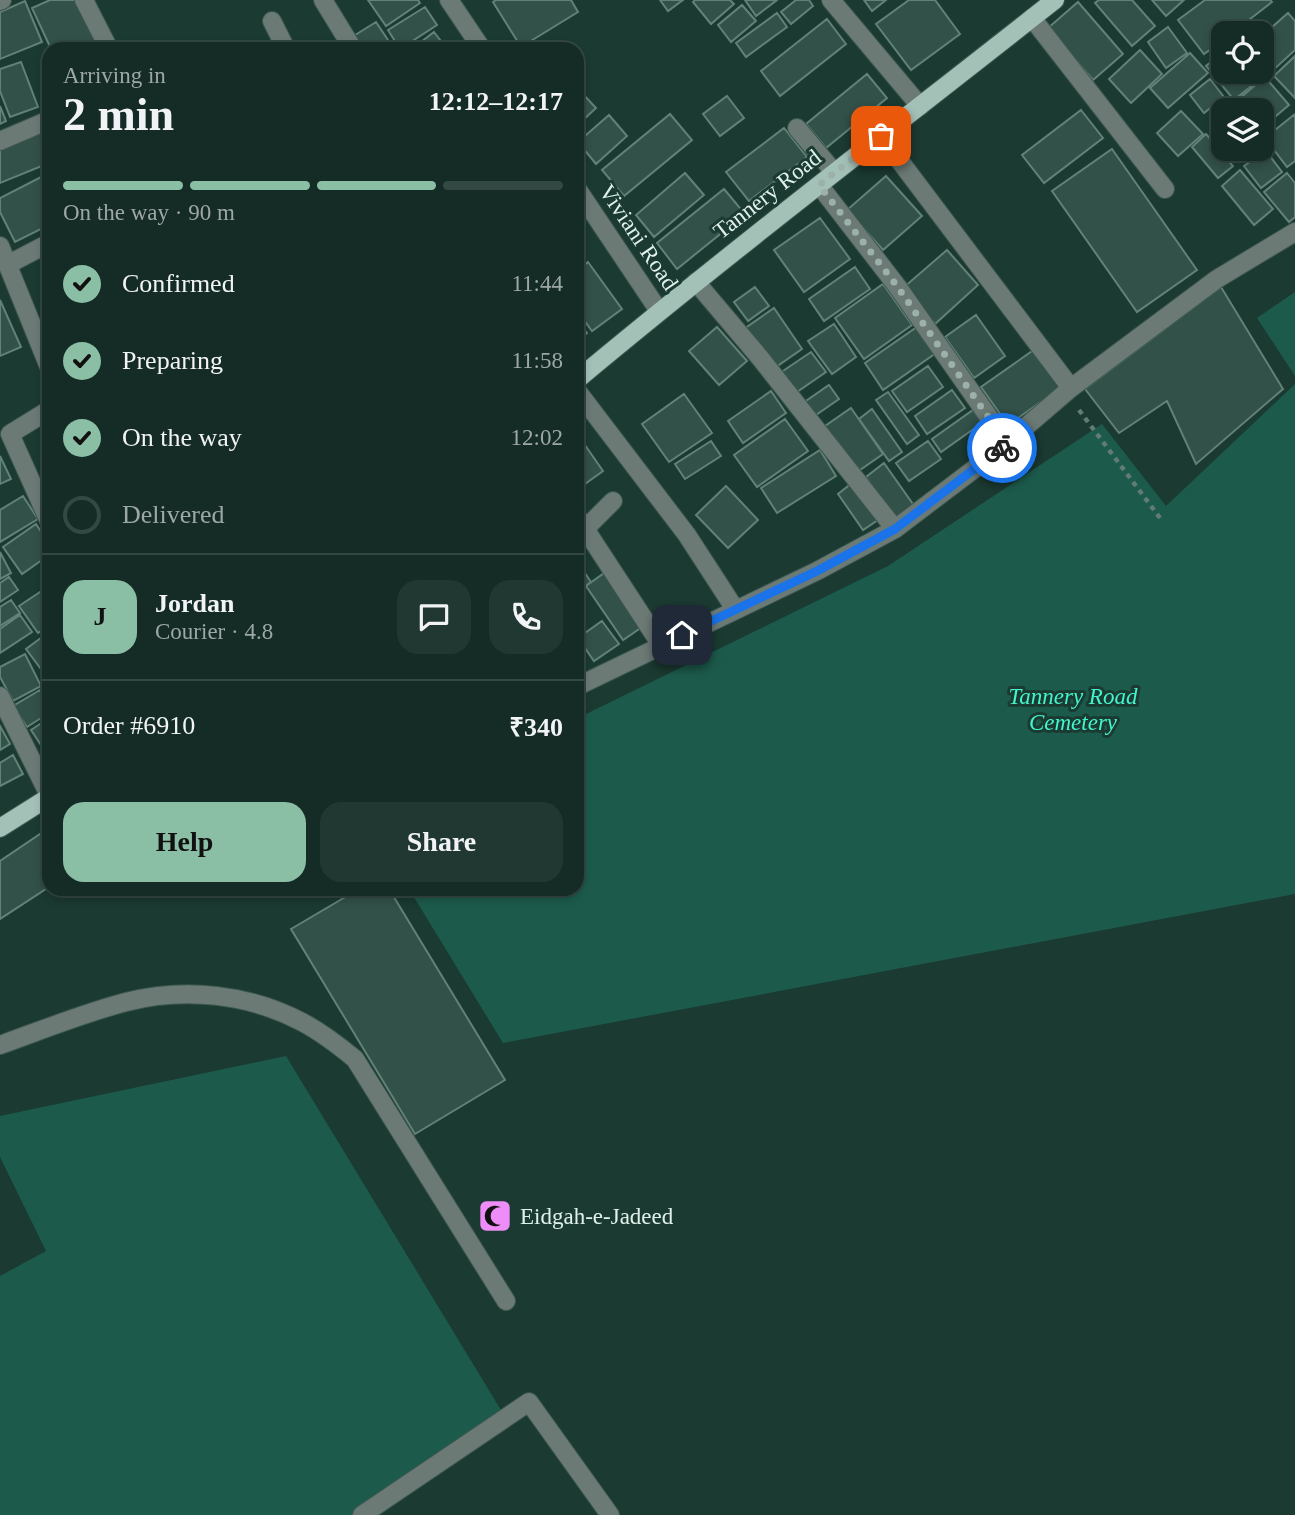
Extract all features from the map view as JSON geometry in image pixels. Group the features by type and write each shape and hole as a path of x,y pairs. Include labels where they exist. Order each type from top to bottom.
{"main road":[{"name":"Tannery Road","path":"584,374 834,172 1055,0"},
{"path":"0,828 42,801"}],"street":[{"path":"84,0 105,42"},
{"path":"323,0 348,42"},
{"path":"449,0 477,42"},
{"path":"831,0 920,106"},
{"path":"1032,18 1165,189"},
{"path":"272,21 282,42"},
{"path":"0,141 42,123"},
{"path":"797,128 834,172"},
{"path":"881,136 1069,390"},
{"path":"819,185 897,286 1007,443"},
{"name":"Viviani Road","path":"584,199 659,311"},
{"path":"584,683 817,571 895,529 1007,443 1069,390 1217,279 1295,232"},
{"path":"0,246 42,337"},
{"path":"7,265 42,247"},
{"path":"696,282 761,359 895,529"},
{"path":"584,400 687,535 735,609"},
{"path":"42,414 10,434 42,505"},
{"path":"584,521 613,501"},
{"path":"584,528 661,645"},
{"path":"0,696 42,782"},
{"path":"0,1045 126,1002 155,996 185,994 244,1000 302,1022 355,1059 506,1301"},
{"path":"362,1515 529,1402 610,1515"}],"path":[{"path":"1069,390 1163,522"}],"green space":[{"path":"1295,292 1295,376 1257,318"},
{"name":"Tannery Road Cemetery","path":"1295,384 1295,894 503,1043 413,896 584,896 584,715 888,566 1102,424 1166,506"},
{"path":"286,1056 507,1420 361,1515 0,1515 0,1276 46,1251 0,1157 0,1116"}],"building":[{"path":"50,0 78,0 97,42 48,42 32,8"},
{"path":"368,0 418,0 420,3 386,26"},
{"path":"571,0 578,12 529,42 518,42 493,2"},
{"path":"660,0 683,0 668,11"},
{"path":"730,0 734,4 711,24 693,2"},
{"path":"745,0 777,0 756,16"},
{"path":"796,0 809,0 813,6 791,24 781,12"},
{"path":"864,0 886,0 872,11"},
{"path":"909,0 935,0 960,34 911,70 876,24"},
{"path":"1099,0 1132,0 1155,26 1132,46 1095,3"},
{"path":"1152,0 1184,0 1166,16"},
{"path":"1205,0 1272,2 1247,21 1211,21 1211,49 1204,54 1178,20"},
{"path":"25,1 42,42 0,59 0,12"},
{"path":"1078,2 1123,54 1093,80 1048,28"},
{"path":"742,5 756,21 731,42 718,25"},
{"path":"425,7 437,25 411,42 396,42 388,30"},
{"path":"777,13 787,27 746,57 736,43"},
{"path":"1288,13 1295,21 1295,50 1274,69 1274,25"},
{"path":"827,19 846,44 780,96 761,71"},
{"path":"376,22 389,42 355,42 352,37"},
{"path":"1168,27 1187,53 1166,68 1148,42"},
{"path":"434,32 442,42 421,42"},
{"path":"1140,50 1162,74 1131,103 1109,79"},
{"path":"1190,53 1208,73 1168,108 1150,88"},
{"path":"1295,56 1295,98 1274,76"},
{"path":"21,62 38,107 10,117 0,91 0,69"},
{"path":"867,74 887,98 826,148 806,124"},
{"path":"1210,79 1211,84 1224,97 1211,98 1211,107 1204,113 1190,95"},
{"path":"1221,84 1254,84 1236,98 1232,98"},
{"path":"1257,84 1271,84 1289,105 1274,118 1274,98 1240,98"},
{"path":"584,95 596,108 584,119"},
{"path":"727,96 744,118 720,136 703,114"},
{"path":"0,106 6,121 0,124"},
{"path":"1081,110 1103,138 1044,183 1022,155"},
{"path":"1181,111 1203,134 1178,156 1157,133"},
{"path":"670,114 692,140 624,196 602,170"},
{"path":"1295,114 1295,161 1287,167 1274,150 1274,131"},
{"path":"609,115 627,136 596,164 584,149 584,137"},
{"path":"42,128 42,166 0,183 0,145"},
{"path":"784,128 807,157 749,201 726,172"},
{"path":"1206,134 1211,140 1211,161 1229,161 1233,166 1218,178 1192,147"},
{"path":"1112,149 1197,270 1137,312 1052,191"},
{"path":"1251,161 1274,161 1282,172 1261,188 1244,166"},
{"path":"1240,170 1273,209 1254,225 1222,186"},
{"path":"685,173 704,195 654,237 636,215"},
{"path":"1287,173 1295,183 1295,217 1289,222 1264,192"},
{"path":"886,176 922,216 883,250 847,210"},
{"path":"42,177 42,228 15,242 0,212 0,198"},
{"path":"724,189 745,214 677,269 657,243"},
{"path":"820,218 850,259 804,292 774,250"},
{"path":"947,250 978,285 935,324 903,288"},
{"path":"588,262 622,309 592,331 584,320 584,265"},
{"path":"855,267 870,289 824,321 809,299"},
{"path":"883,284 912,325 864,359 835,318"},
{"path":"755,287 769,306 748,321 734,302"},
{"path":"1221,287 1283,389 1196,464 1167,401 1119,433 1085,389"},
{"path":"0,300 21,347 0,356"},
{"path":"774,308 802,349 773,369 744,329"},
{"path":"976,315 1005,356 974,378 945,337"},
{"path":"834,324 856,357 832,374 808,341"},
{"path":"717,327 747,361 719,385 689,351"},
{"path":"917,327 936,353 883,390 865,363"},
{"path":"1035,349 1062,387 1008,425 981,387"},
{"path":"811,352 826,372 794,394 780,373"},
{"path":"928,366 943,387 907,412 892,391"},
{"path":"829,385 839,399 813,417 803,403"},
{"path":"952,390 965,408 927,434 915,416"},
{"path":"771,391 786,413 743,443 728,421"},
{"path":"888,392 919,435 907,444 876,400"},
{"path":"684,394 712,433 669,462 642,424"},
{"path":"851,408 883,454 857,472 825,426"},
{"path":"872,409 902,452 889,461 859,419"},
{"path":"973,410 982,423 941,452 932,439"},
{"path":"785,419 808,451 757,487 734,455"},
{"path":"711,441 721,456 685,479 675,464"},
{"path":"928,441 941,459 909,481 896,463"},
{"path":"584,444 603,471 584,485"},
{"path":"820,450 836,476 777,513 761,488"},
{"path":"0,456 11,479 0,484"},
{"path":"884,463 915,507 896,520 866,477"},
{"path":"852,483 878,520 863,530 838,494"},
{"path":"726,486 758,520 728,548 696,515"},
{"path":"23,496 38,519 0,542 0,510"},
{"path":"36,524 42,533 42,560 22,574 3,547"},
{"path":"0,552 11,573 0,579"},
{"path":"607,571 645,625 623,640 586,586"},
{"path":"584,572 591,582 584,587"},
{"path":"9,577 18,590 0,602 0,583"},
{"path":"42,591 42,630 38,633 19,606"},
{"path":"11,600 20,613 0,626 0,607"},
{"path":"20,615 32,632 0,653 0,629"},
{"path":"602,621 619,644 594,661 584,647 584,634"},
{"path":"42,637 42,671 26,649"},
{"path":"25,654 41,686 13,701 0,677 0,667"},
{"path":"40,690 42,693 42,717 27,727 13,706"},
{"path":"42,723 42,746 31,730"},
{"path":"0,726 10,744 0,750"},
{"path":"13,755 23,774 0,786 0,763"},
{"path":"42,833 42,892 0,919 0,861"},
{"path":"347,896 393,896 505,1080 415,1134 291,929"}],"way so far":[{"path":"881,136 819,185 897,286 1007,443 1002,448"}],"place":[{"name":"Eidgah-e-Jadeed","path":"495,1216"}],"route":[{"path":"682,635 817,571 895,529 1002,448"}]}
